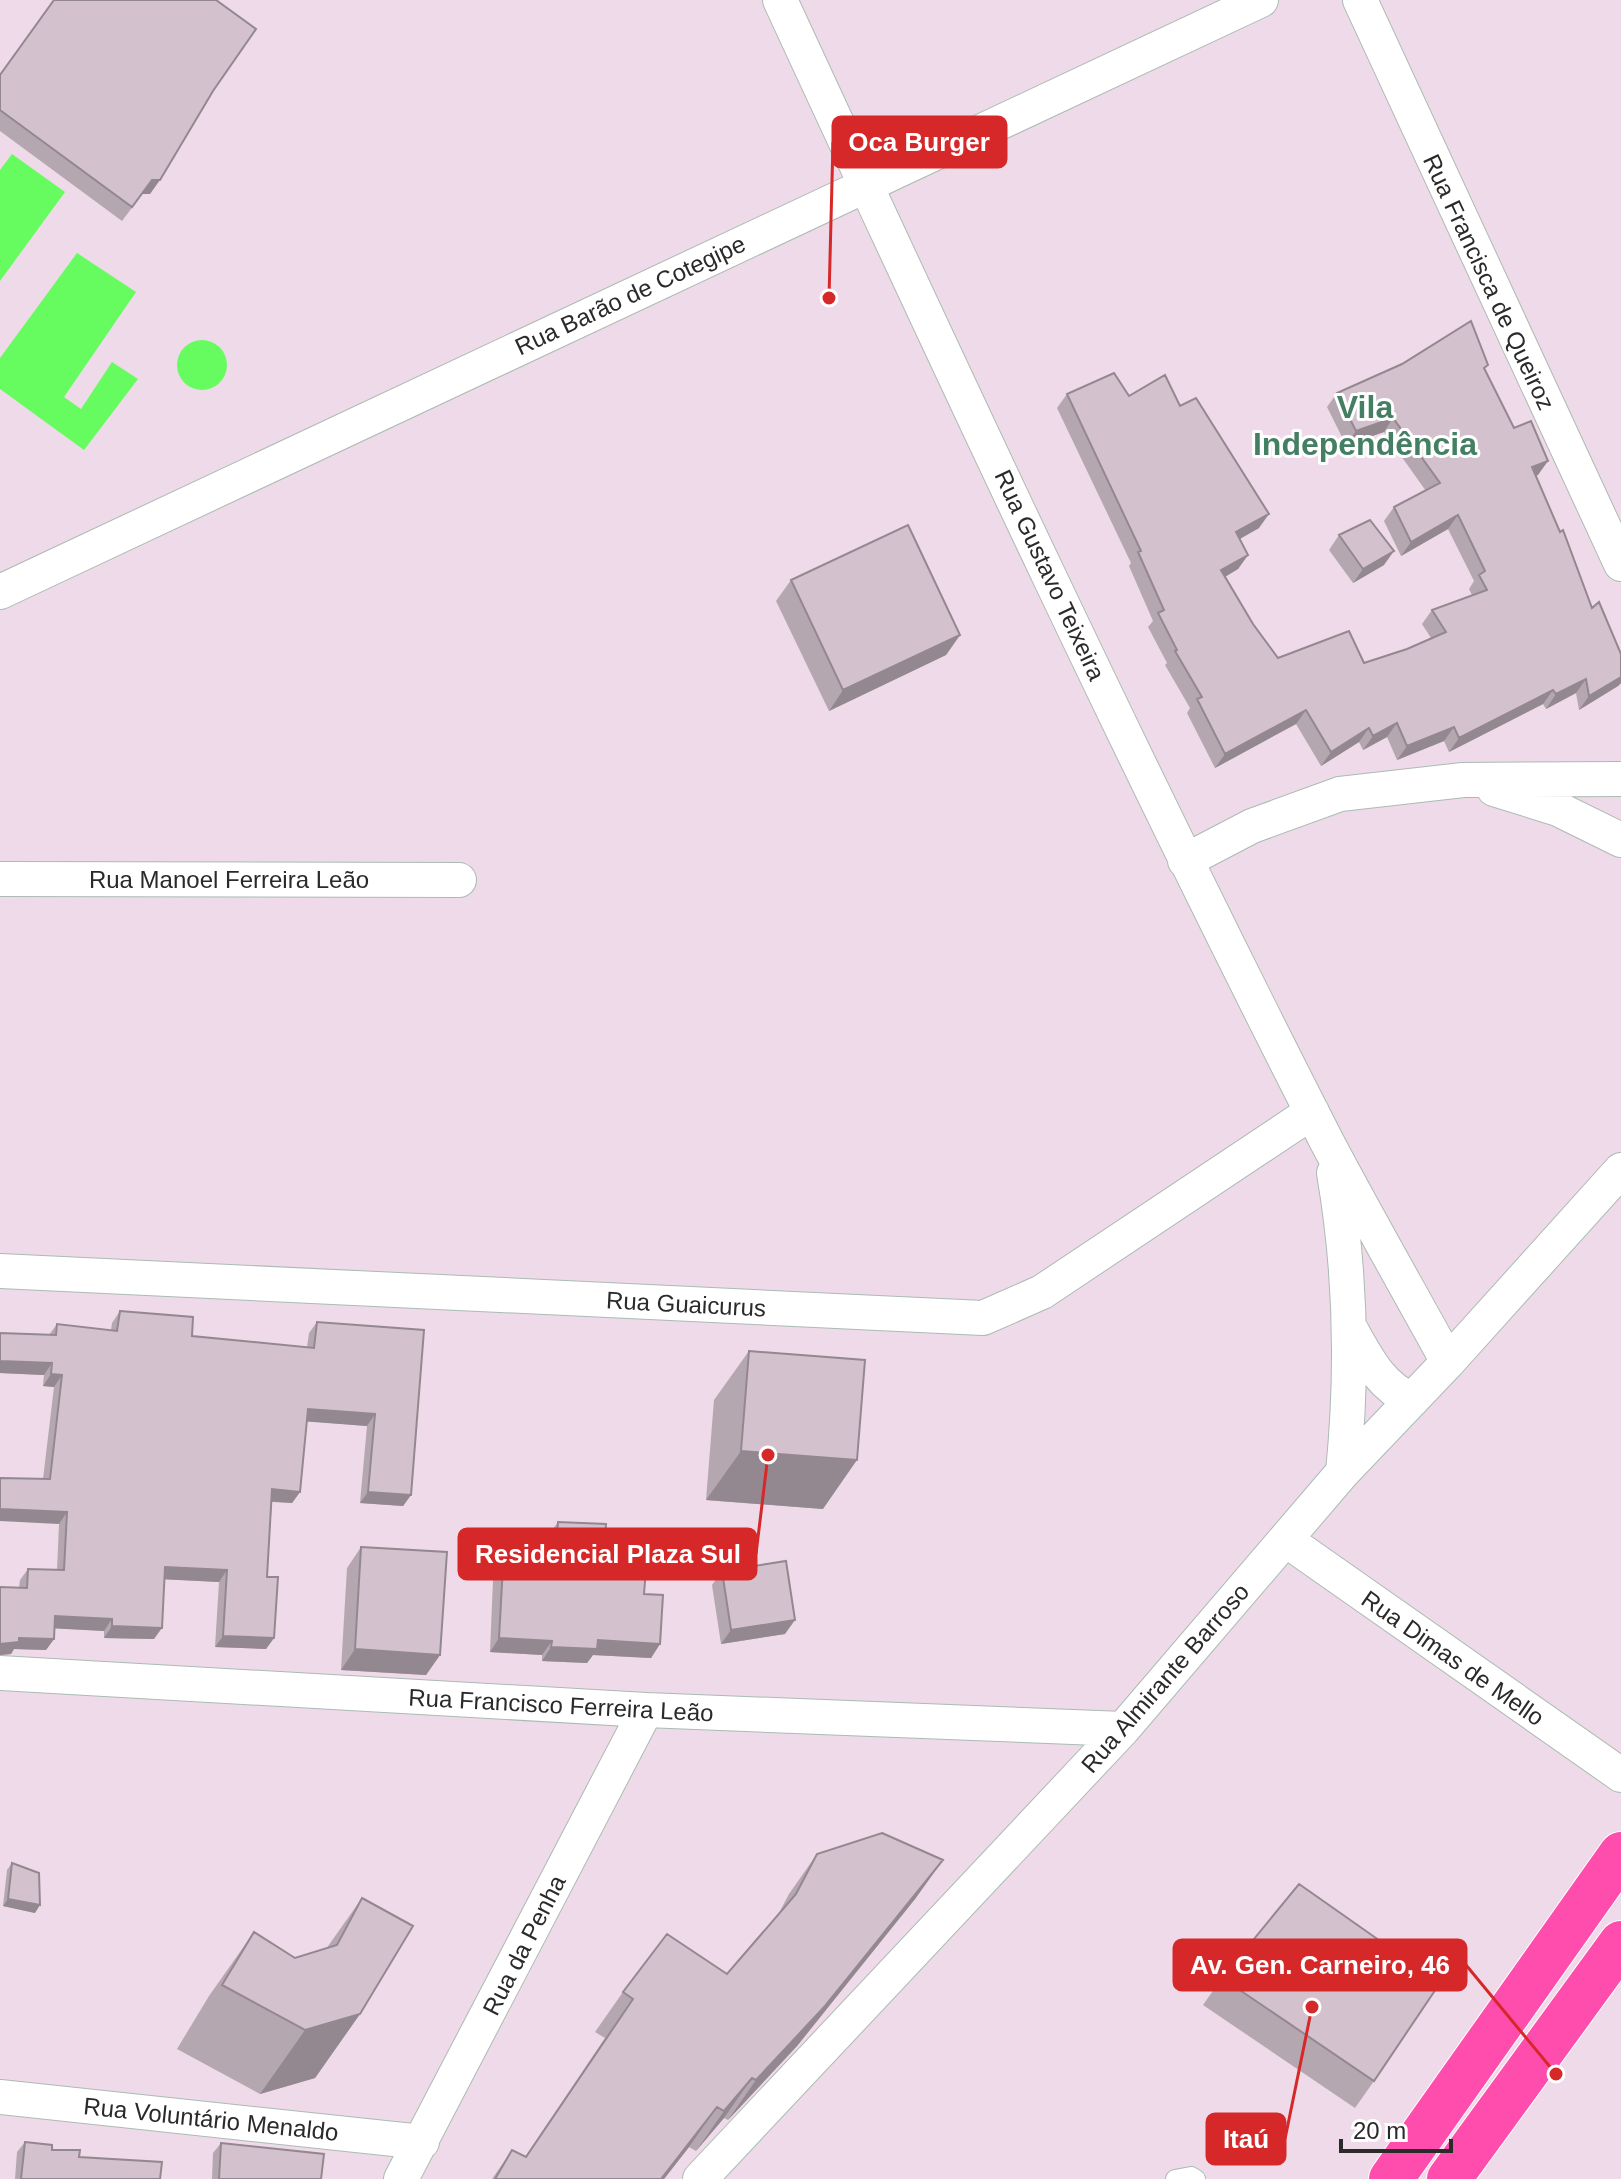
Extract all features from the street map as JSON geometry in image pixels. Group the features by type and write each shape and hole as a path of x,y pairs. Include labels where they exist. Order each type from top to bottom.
{"main road":[{"path":"1391,2179 1621,1854"},
{"path":"1449,2179 1621,1943"}],"street":[{"name":"Rua Gustavo Teixeira","path":"780,0 1185,861 1329,1145 1448,1362"},
{"name":"Rua Barão de Cotegipe","path":"0,592 1261,0"},
{"name":"Rua Francisca de Queiroz","path":"1360,0 1621,564"},
{"path":"1185,861 1252,826 1340,794 1463,780 1621,779"},
{"path":"1463,780 1558,809 1621,840"},
{"name":"Rua Manoel Ferreira Leão","path":"0,879 459,880"},
{"name":"Rua Guaicurus","path":"0,1271 983,1318 1042,1292 1312,1112"},
{"name":"Rua Gustavo Teixeira","path":"1329,1145 1344,1232 1348,1324 1349,1410 1343,1472"},
{"name":"Rua Almirante Barroso","path":"700,2179 1123,1729 1343,1472 1448,1362 1621,1170"},
{"name":"Rua Gustavo Teixeira","path":"1348,1324 1383,1382 1396,1393 1412,1400"},
{"name":"Rua Dimas de Mello","path":"1286,1540 1621,1775"},
{"name":"Rua Francisco Ferreira Leão","path":"0,1673 646,1710 1123,1729"},
{"name":"Rua da Penha","path":"401,2179 646,1710"},
{"name":"Rua Voluntário Menaldo","path":"0,2097 422,2142"}],"lane":[{"path":"1175,2179 1191,2176 1196,2179"}],"shaded area":[{"path":"12,154 65,192 0,281 0,170"},
{"path":"77,253 136,292 64,397 81,409 112,362 138,379 84,450 0,389 0,358"},
{"path":"202,340 220,347 227,365 220,383 202,390 184,383 177,365 184,347"}],"building":[{"path":"54,0 216,0 256,29 213,91 160,180 152,180 132,207 0,110 0,75"},
{"path":"1471,321 1488,365 1484,368 1514,428 1531,421 1548,461 1532,467 1560,532 1563,530 1592,608 1599,602 1621,654 1621,677 1589,696 1586,679 1556,694 1553,690 1459,738 1454,727 1407,746 1397,723 1373,736 1369,728 1331,752 1306,710 1225,754 1197,699 1202,697 1175,651 1158,613 1164,610 1138,552 1141,551 1067,394 1114,373 1129,396 1165,375 1180,406 1196,398 1269,514 1236,532 1248,555 1221,570 1253,624 1278,658 1349,631 1364,663 1446,632 1432,610 1487,590 1479,575 1485,571 1458,515 1411,542 1394,507 1440,483 1393,418 1356,431 1337,393 1402,364"},
{"path":"1370,520 1394,551 1363,569 1339,535"},
{"path":"908,525 960,635 843,690 791,580"},
{"path":"120,1311 193,1317 192,1336 314,1348 317,1322 424,1330 411,1495 368,1492 375,1414 308,1409 300,1492 272,1489 267,1577 278,1577 274,1638 223,1636 227,1570 165,1567 162,1628 112,1626 112,1619 55,1616 54,1639 19,1638 19,1642 0,1644 0,1587 27,1588 28,1569 64,1570 67,1512 0,1509 0,1478 50,1479 62,1375 51,1374 52,1363 0,1361 0,1333 56,1335 57,1324 117,1331"},
{"path":"749,1351 865,1360 857,1460 741,1451"},
{"path":"558,1522 606,1524 604,1555 647,1557 644,1594 663,1595 660,1644 598,1640 597,1649 551,1647 552,1641 499,1638 503,1566 555,1569"},
{"path":"361,1547 447,1552 440,1655 355,1649"},
{"path":"786,1561 795,1620 731,1630 722,1571"},
{"path":"882,1833 943,1860 825,2006 756,2080 752,2078 724,2111 717,2107 661,2179 495,2179 512,2150 526,2157 633,1999 623,1992 667,1934 727,1974 796,1894 817,1854"},
{"path":"12,1863 39,1873 40,1905 8,1899"},
{"path":"1299,1884 1440,1983 1374,2081 1222,1978"},
{"path":"362,1898 413,1926 360,2014 305,2030 222,1985 254,1932 295,1958 337,1945"},
{"path":"25,2142 52,2145 52,2150 80,2150 79,2157 162,2162 160,2179 21,2179"},
{"path":"221,2143 324,2154 321,2179 219,2179"}],"place":[{"name":"Oca Burger","path":"829,298"},
{"name":"Residencial Plaza Sul","path":"768,1455"},
{"name":"Itaú","path":"1312,2007"},
{"name":"Av. Gen. Carneiro, 46","path":"1556,2074"}],"district":[{"name":"Vila Independência","path":"1365,426"}]}
